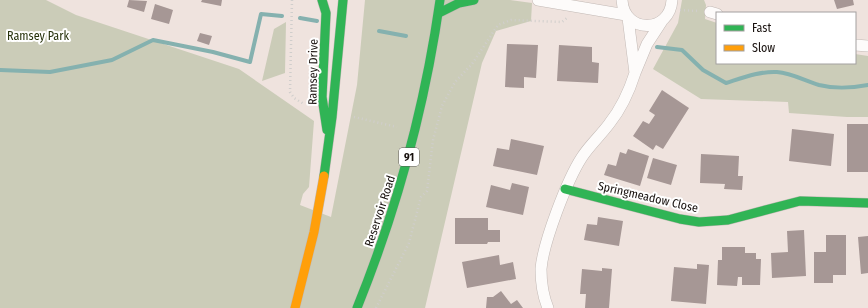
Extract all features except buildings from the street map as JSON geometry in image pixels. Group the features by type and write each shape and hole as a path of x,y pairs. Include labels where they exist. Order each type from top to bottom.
{"main road":[{"name":"Ramsey Drive","path":"322,0 326,13 322,97 329,146"},
{"path":"295,308 313,234 329,146 336,91 343,0"},
{"name":"Reservoir Road","path":"357,308 387,232 402,185 418,117 439,13 440,0"},
{"path":"439,13 460,3 474,0"},
{"name":"Springmeadow Close","path":"565,189 680,219 699,222 728,220 800,201 868,203"}],"street":[{"path":"538,0 582,6 627,16 641,25 655,25 662,21"},
{"path":"622,0 627,16 635,73"},
{"path":"548,308 542,283 541,268 544,251 565,189 582,157 619,111 626,99 647,44 671,4"},
{"path":"856,45 868,46"}],"path":[{"path":"292,0 290,92 294,98 304,104"},
{"path":"671,4 713,13"},
{"path":"376,308 409,243 421,197 427,191 433,140 442,106 455,82 472,64 498,25 511,20 562,22 582,6"},
{"path":"354,117 397,127"}],"green space":[{"name":"Ramsey Park","path":"0,0 46,0 76,15 239,69 314,121 309,187 303,194 300,205 331,217 357,85 365,0 510,0 532,3 531,21 496,31 482,63 425,308 0,308"},
{"path":"682,0 704,0 706,5 705,19 716,23 716,64 856,64 856,54 868,56 868,117 789,113 788,102 701,99 653,69 678,23"},
{"path":"286,22 285,73 262,81 274,29"}],"waterway":[{"path":"0,70 50,72 112,60 153,40 213,52 250,62 261,14 282,16"},
{"path":"300,18 317,21"},
{"path":"379,31 406,36"},
{"path":"657,47 682,50 703,70 726,83 758,74 777,72 831,87 844,88 868,85"}],"traffic: fast":[{"path":"322,0 326,13 322,97 327,130"},
{"path":"324,176 332,117 343,0"},
{"path":"357,308 385,233 408,157 418,118 434,40 440,0"},
{"path":"439,13 459,3 474,0"},
{"path":"565,189 680,219 699,222 728,220 800,201 868,203"}],"traffic: slow":[{"path":"295,308 314,232 324,176"}]}
